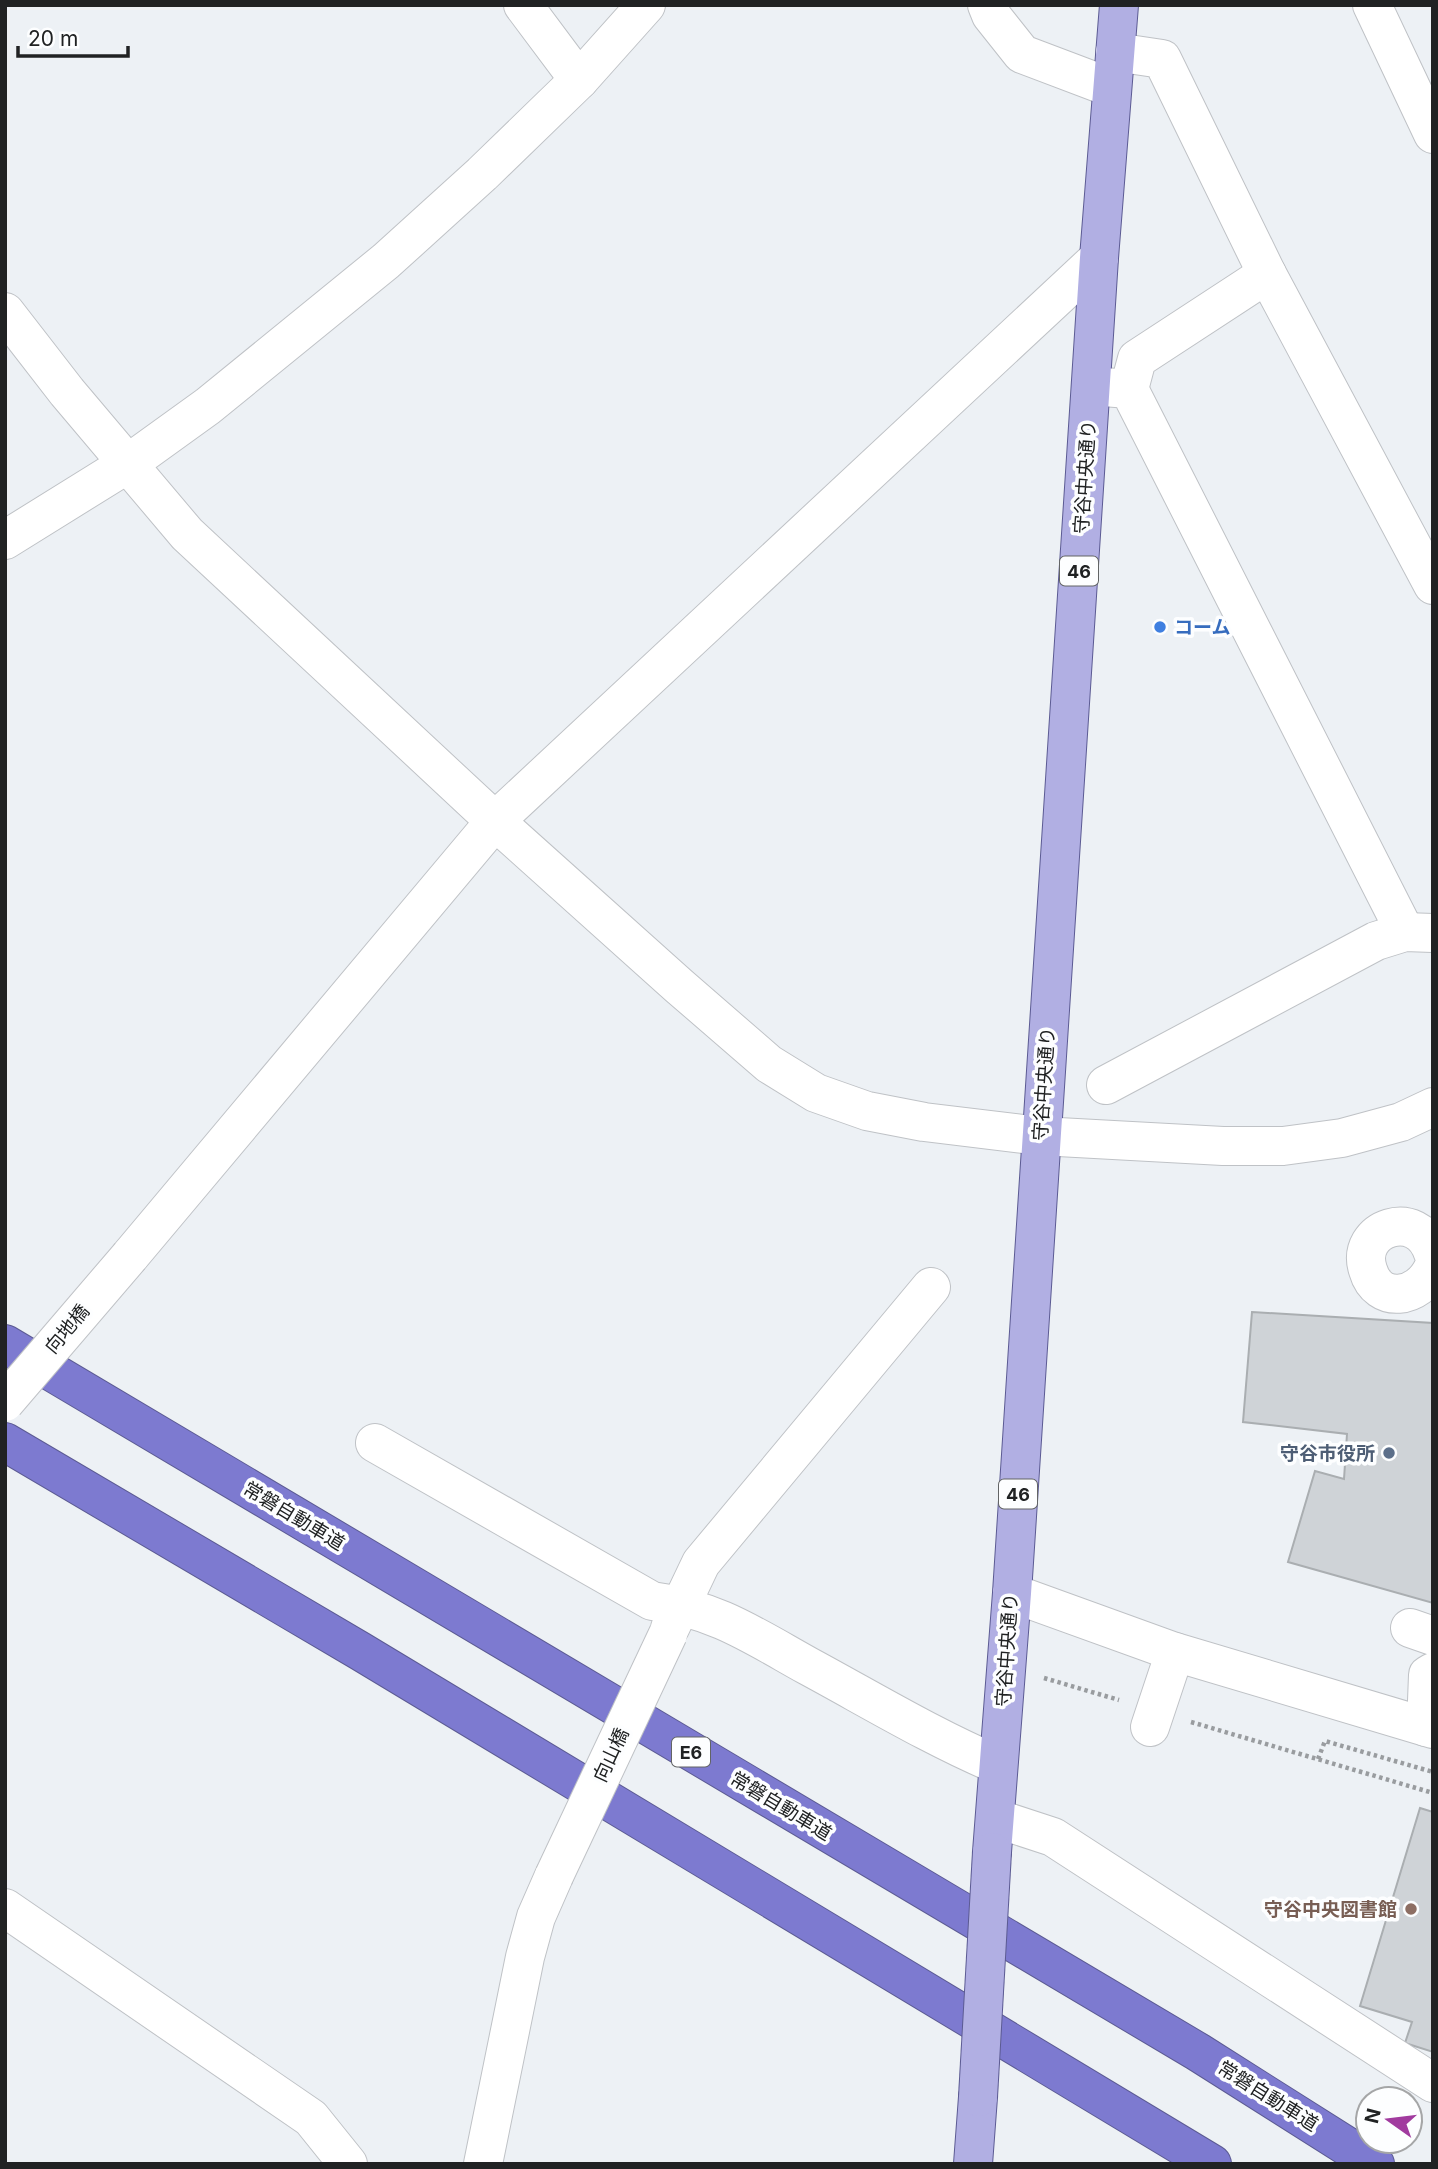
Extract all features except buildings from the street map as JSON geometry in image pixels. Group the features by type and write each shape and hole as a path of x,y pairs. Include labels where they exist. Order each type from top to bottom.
{"highway":[{"name":"常磐自動車道","path":"5,1344 1198,2052 1375,2164"},
{"path":"5,1442 360,1651 1212,2164"}],"main road":[{"name":"守谷中央通り","path":"973,2164 1040,1136 1110,388 1099,258 1118,5"}],"street":[{"path":"523,5 579,80"},
{"path":"5,540 129,463 208,406 386,261 482,174 579,80 646,5"},
{"path":"987,5 991,15 1022,54 1113,70 1162,59 1267,274 1433,585"},
{"path":"1372,5 1433,134"},
{"name":"向地橋","path":"5,1402 495,821 1099,258"},
{"path":"1106,1085 1376,941 1419,932 1110,388 1137,359 1267,274"},
{"path":"5,312 66,392 187,534 495,821 678,986 769,1064 816,1093 867,1111 924,1122 1040,1136 1223,1146 1283,1146 1342,1138 1401,1122 1433,1107"},
{"path":"1418,1226 1414,1229 1424,1236 1433,1253"},
{"path":"1418,1226 1382,1231 1368,1247 1367,1268 1378,1286 1387,1292 1399,1294 1420,1287 1433,1268"},
{"name":"向山橋","path":"483,2164 525,1957 536,1917 701,1563 931,1287"},
{"path":"374,1443 652,1601 674,1619 723,1618 952,1746 998,1765"},
{"path":"1012,1593 1175,1652 1429,1728 1428,1675 1433,1672"},
{"path":"1150,1727 1175,1652"},
{"path":"993,1835 1053,1837 1433,2082"},
{"path":"5,1908 311,2118 348,2164"}],"path":[{"path":"1006,1667 1123,1702"},
{"path":"1188,1721 1433,1793"},
{"path":"1318,1759 1325,1741 1433,1772"}],"place":[{"name":"コーム","path":"1160,627"},
{"name":"守谷市役所","path":"1389,1453"},
{"name":"守谷中央図書館","path":"1411,1909"}]}
